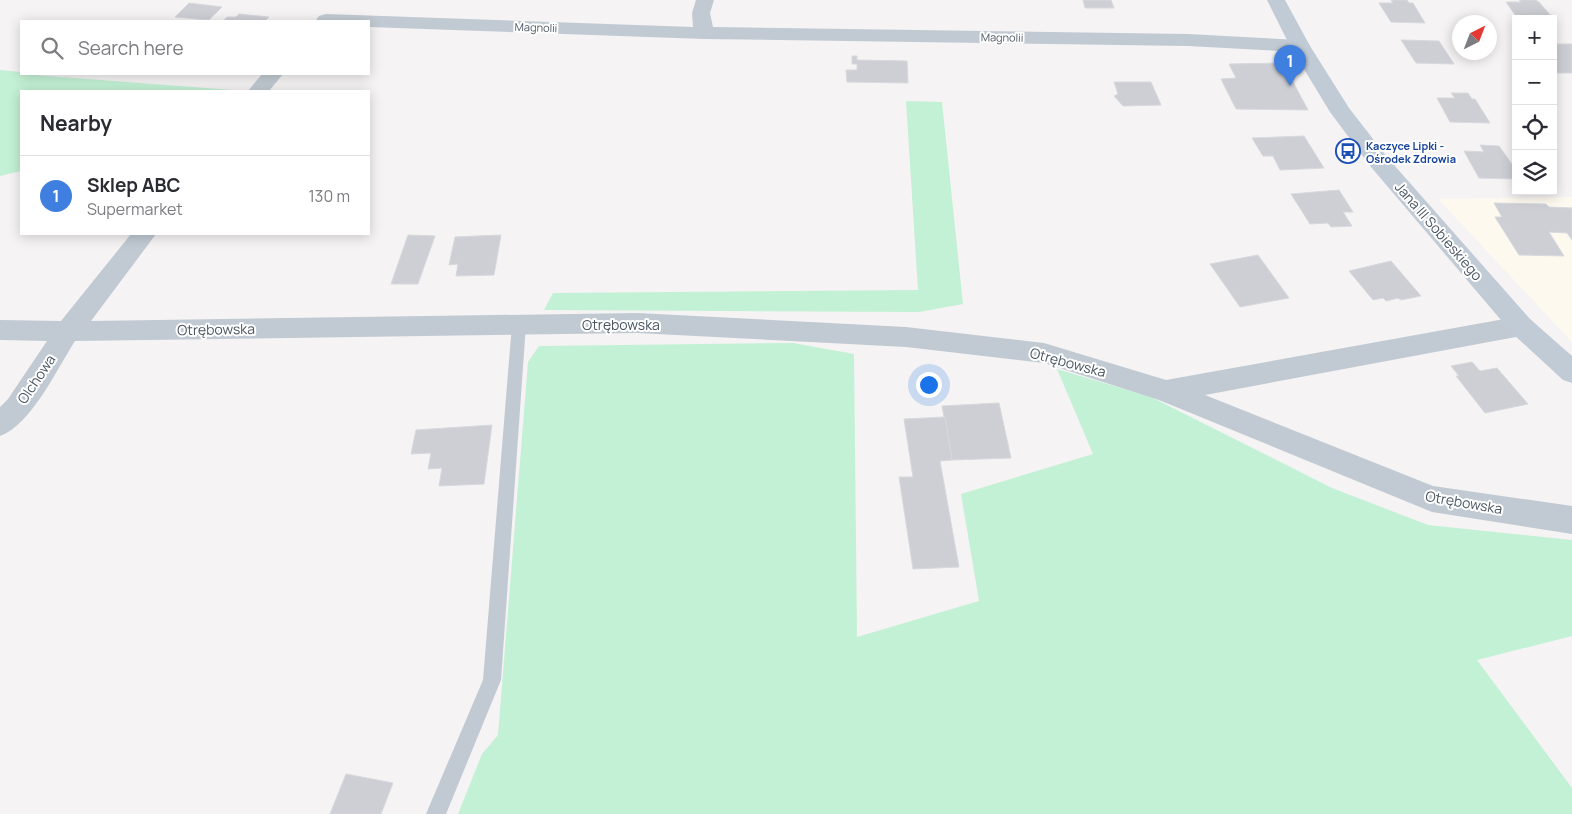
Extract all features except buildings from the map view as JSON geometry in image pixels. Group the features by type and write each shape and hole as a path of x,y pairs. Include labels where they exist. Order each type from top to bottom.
{"street":[{"path":"327,20 341,0"},
{"path":"704,33 701,13 705,0"},
{"name":"Jana III Sobieskiego","path":"1276,0 1300,46 1341,112 1379,162 1521,326 1572,372"},
{"name":"Magnolii","path":"370,21 704,33 1188,40 1300,46"},
{"path":"259,90 272,75"},
{"path":"68,331 143,235"},
{"name":"Otrębowska","path":"0,330 68,331 637,323 906,337 1044,353 1166,391 1432,499 1572,520"},
{"name":"Otrębowska","path":"1166,391 1521,326"},
{"name":"Olchowa","path":"0,424 18,407 68,331"}],"lane":[{"path":"436,814 492,680 519,324"}],"shaded area":[{"path":"1572,197 1572,342 1438,199"}],"green space":[{"path":"0,70 20,72 20,75 233,90 20,90 20,171 0,176"},
{"path":"906,101 942,102 963,304 919,312 544,310 553,293 918,290"},
{"path":"793,343 854,354 857,637 979,601 961,494 1093,454 1057,369 1151,397 1332,488 1428,525 1572,540 1572,636 1477,660 1572,788 1572,814 458,814 482,754 498,735 528,362 539,346"}],"place":[{"name":"Sklep ABC","path":"1290,86"},
{"name":"Kaczyce Lipki - Ośrodek Zdrowia","path":"1348,151"}]}
